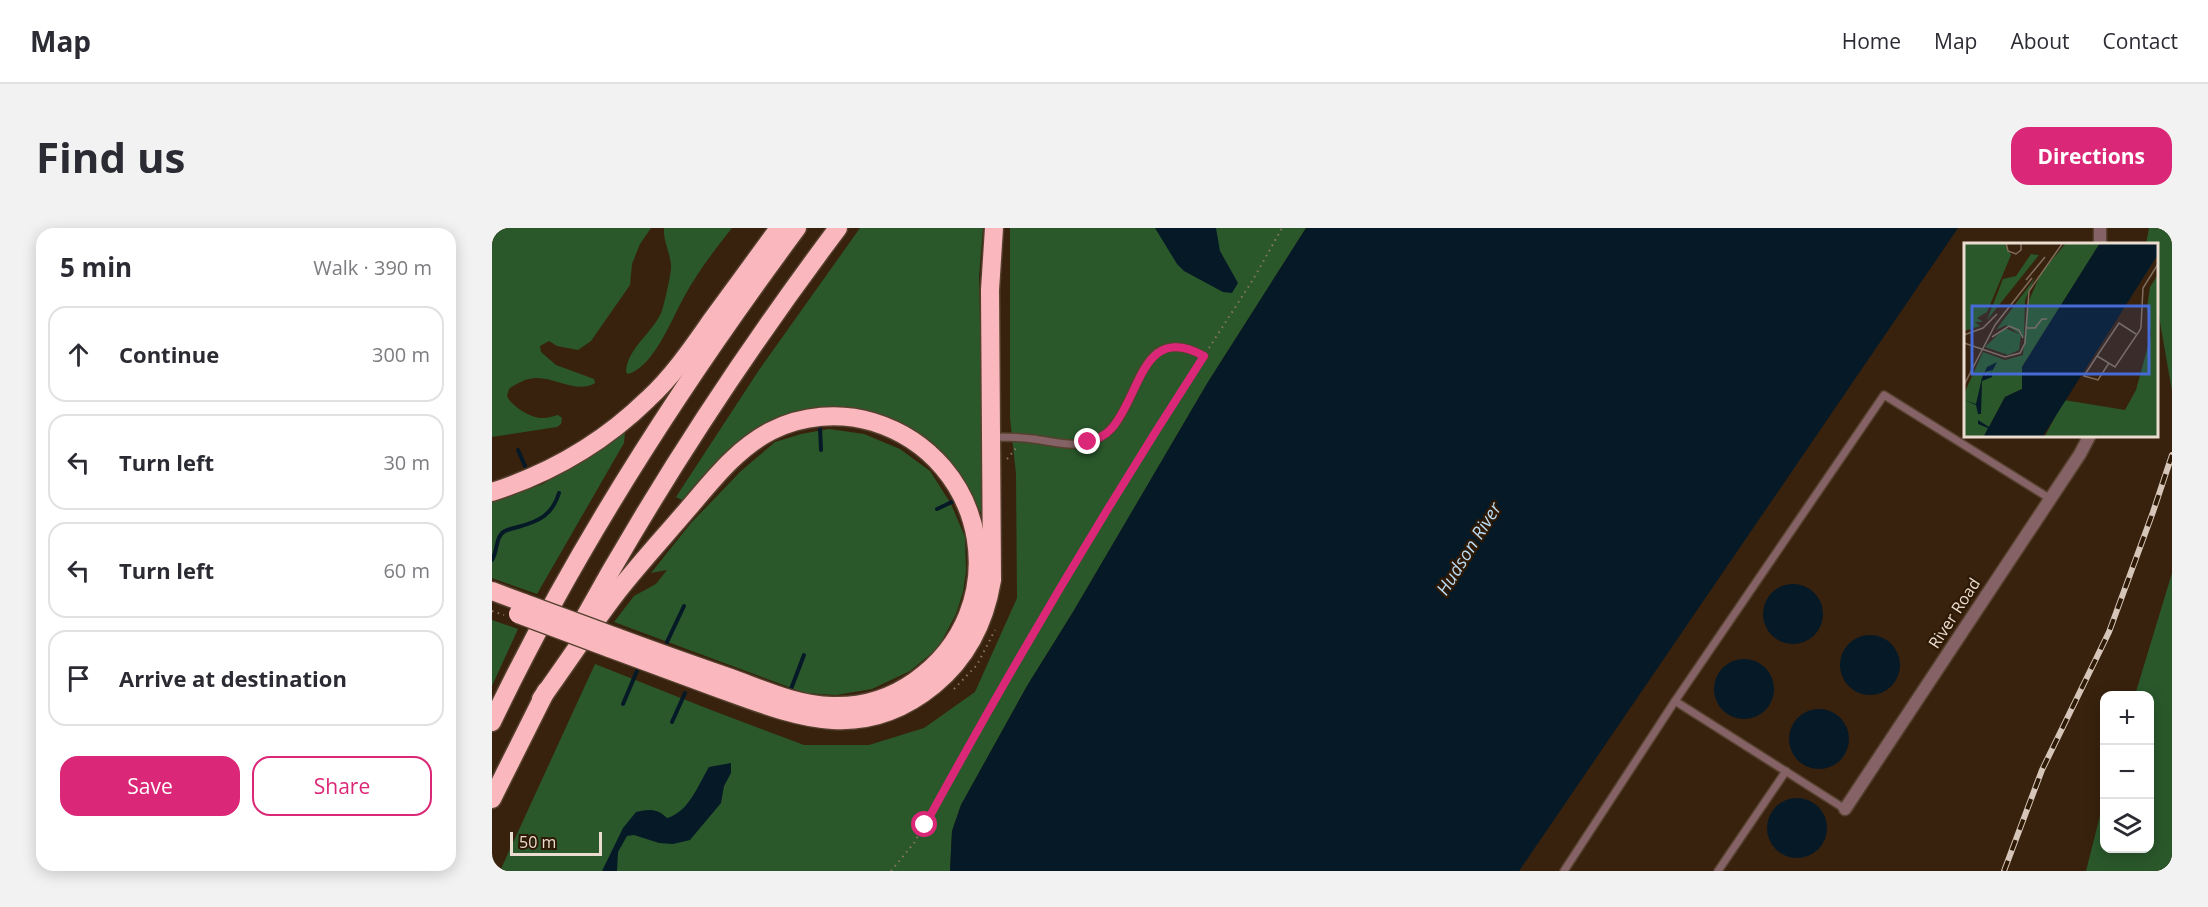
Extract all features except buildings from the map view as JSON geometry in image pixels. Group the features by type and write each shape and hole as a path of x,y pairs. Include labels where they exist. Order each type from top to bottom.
{"highway":[{"path":"492,492 538,474 578,454 614,429 648,400 679,366 779,228"},
{"path":"492,722 510,684 575,566 644,450 718,337 797,228"},
{"path":"492,799 541,699 604,582 691,439 746,356 838,228"},
{"path":"613,642 774,709 806,718 839,720 861,718 894,710 911,701 944,677 975,635 987,608 993,570 990,290 994,228"},
{"path":"492,604 521,609 613,642 799,702 839,706 859,704 880,699 905,687 933,666 951,646 966,621 974,596 978,569 977,543 969,511 956,484 938,460 915,441 887,427 859,418 839,416 809,418 781,426 739,452 711,482 618,591 541,699"},
{"path":"492,591 521,609"}],"street":[{"name":"River Road","path":"1845,809 2080,454 2089,436"}],"lane":[{"path":"991,437 1033,439 1068,445 1102,437 1112,428 1146,367 1158,351 1166,347 1179,346 1190,348 1204,356"},
{"path":"1564,871 1675,701 1884,395 2049,498"},
{"path":"1675,701 1845,809"},
{"path":"1718,871 1786,771"}],"path":[{"path":"891,871 914,843 990,706 1124,482 1254,278 1282,228"},
{"path":"1005,463 1016,448 1024,444"},
{"path":"949,693 977,665 992,639 997,621"}],"green space":[{"path":"492,228 651,228 640,244 632,264 630,285 591,341 578,350 557,346 549,341 540,346 541,352 556,365 594,379 595,383 582,387 535,378 528,379 509,389 507,396 517,408 538,418 558,415 562,418 561,424 557,427 492,437"},
{"path":"664,228 732,228 695,279 654,352 637,370 628,374 626,372 627,363 631,355 662,311 671,265"},
{"path":"860,228 983,228 979,276 984,519 963,478 947,457 934,446 895,421 851,408 762,426 721,458 684,501 676,497 759,370"},
{"path":"1010,228 1306,228 1208,382 1027,686 961,805 952,831 950,871 500,871 595,664 804,745 869,745 924,728 975,692 1017,598 1016,474 1010,418"},
{"path":"2149,228 2172,228 2172,391 2157,305 2157,243 2146,243"},
{"path":"829,429 864,434 900,449 930,471 951,504 965,537 966,571 963,592 956,614 938,648 910,671 872,689 836,695 805,693 614,622 634,596 656,584 667,570 651,573 691,523 741,471 775,442"},
{"path":"625,432 624,443 537,594 492,578 492,501 543,484"},
{"path":"2172,573 2172,871 2086,871 2100,816 2100,853 2154,853 2154,691 2136,691"},
{"path":"492,620 518,629 492,686"}],"water":[{"path":"1155,228 1216,228 1220,251 1238,283 1232,293 1223,292 1184,271 1177,264"},
{"name":"Hudson River","path":"1306,228 1958,228 1519,871 950,871 952,831 961,805 1027,686 1208,382"},
{"path":"1793,584 1810,589 1818,597 1823,614 1818,631 1810,639 1793,644 1776,639 1768,631 1763,614 1768,597 1776,589"},
{"path":"1870,635 1887,640 1895,648 1900,665 1895,682 1887,690 1870,695 1853,690 1845,682 1840,665 1845,648 1853,640"},
{"path":"1744,659 1761,664 1769,672 1774,689 1769,706 1761,714 1744,719 1727,714 1719,706 1714,689 1719,672 1727,664"},
{"path":"1819,709 1836,714 1844,722 1849,739 1844,756 1836,764 1819,769 1802,764 1794,756 1789,739 1794,722 1802,714"},
{"path":"731,763 731,773 724,786 721,803 690,840 673,844 659,843 634,835 627,836 618,852 617,871 602,871 623,828 636,812 653,810 667,818 675,815 692,797 709,767"},
{"path":"1797,798 1814,803 1822,811 1827,828 1822,845 1814,853 1797,858 1780,853 1772,845 1767,828 1772,811 1780,803"}],"waterway":[{"path":"820,427 821,450"},
{"path":"518,450 525,466"},
{"path":"492,560 502,533 544,516 553,507 559,493"},
{"path":"937,509 954,501"},
{"path":"667,642 684,606"},
{"path":"791,689 804,655"},
{"path":"623,704 637,671"},
{"path":"672,722 685,693"}],"railway":[{"path":"2004,871 2042,770 2109,632 2172,455"}],"route":[{"path":"925,825 984,717 1112,502 1204,356 1190,348 1179,346 1166,347 1158,351 1146,367 1112,428 1102,437 1088,442"}]}
